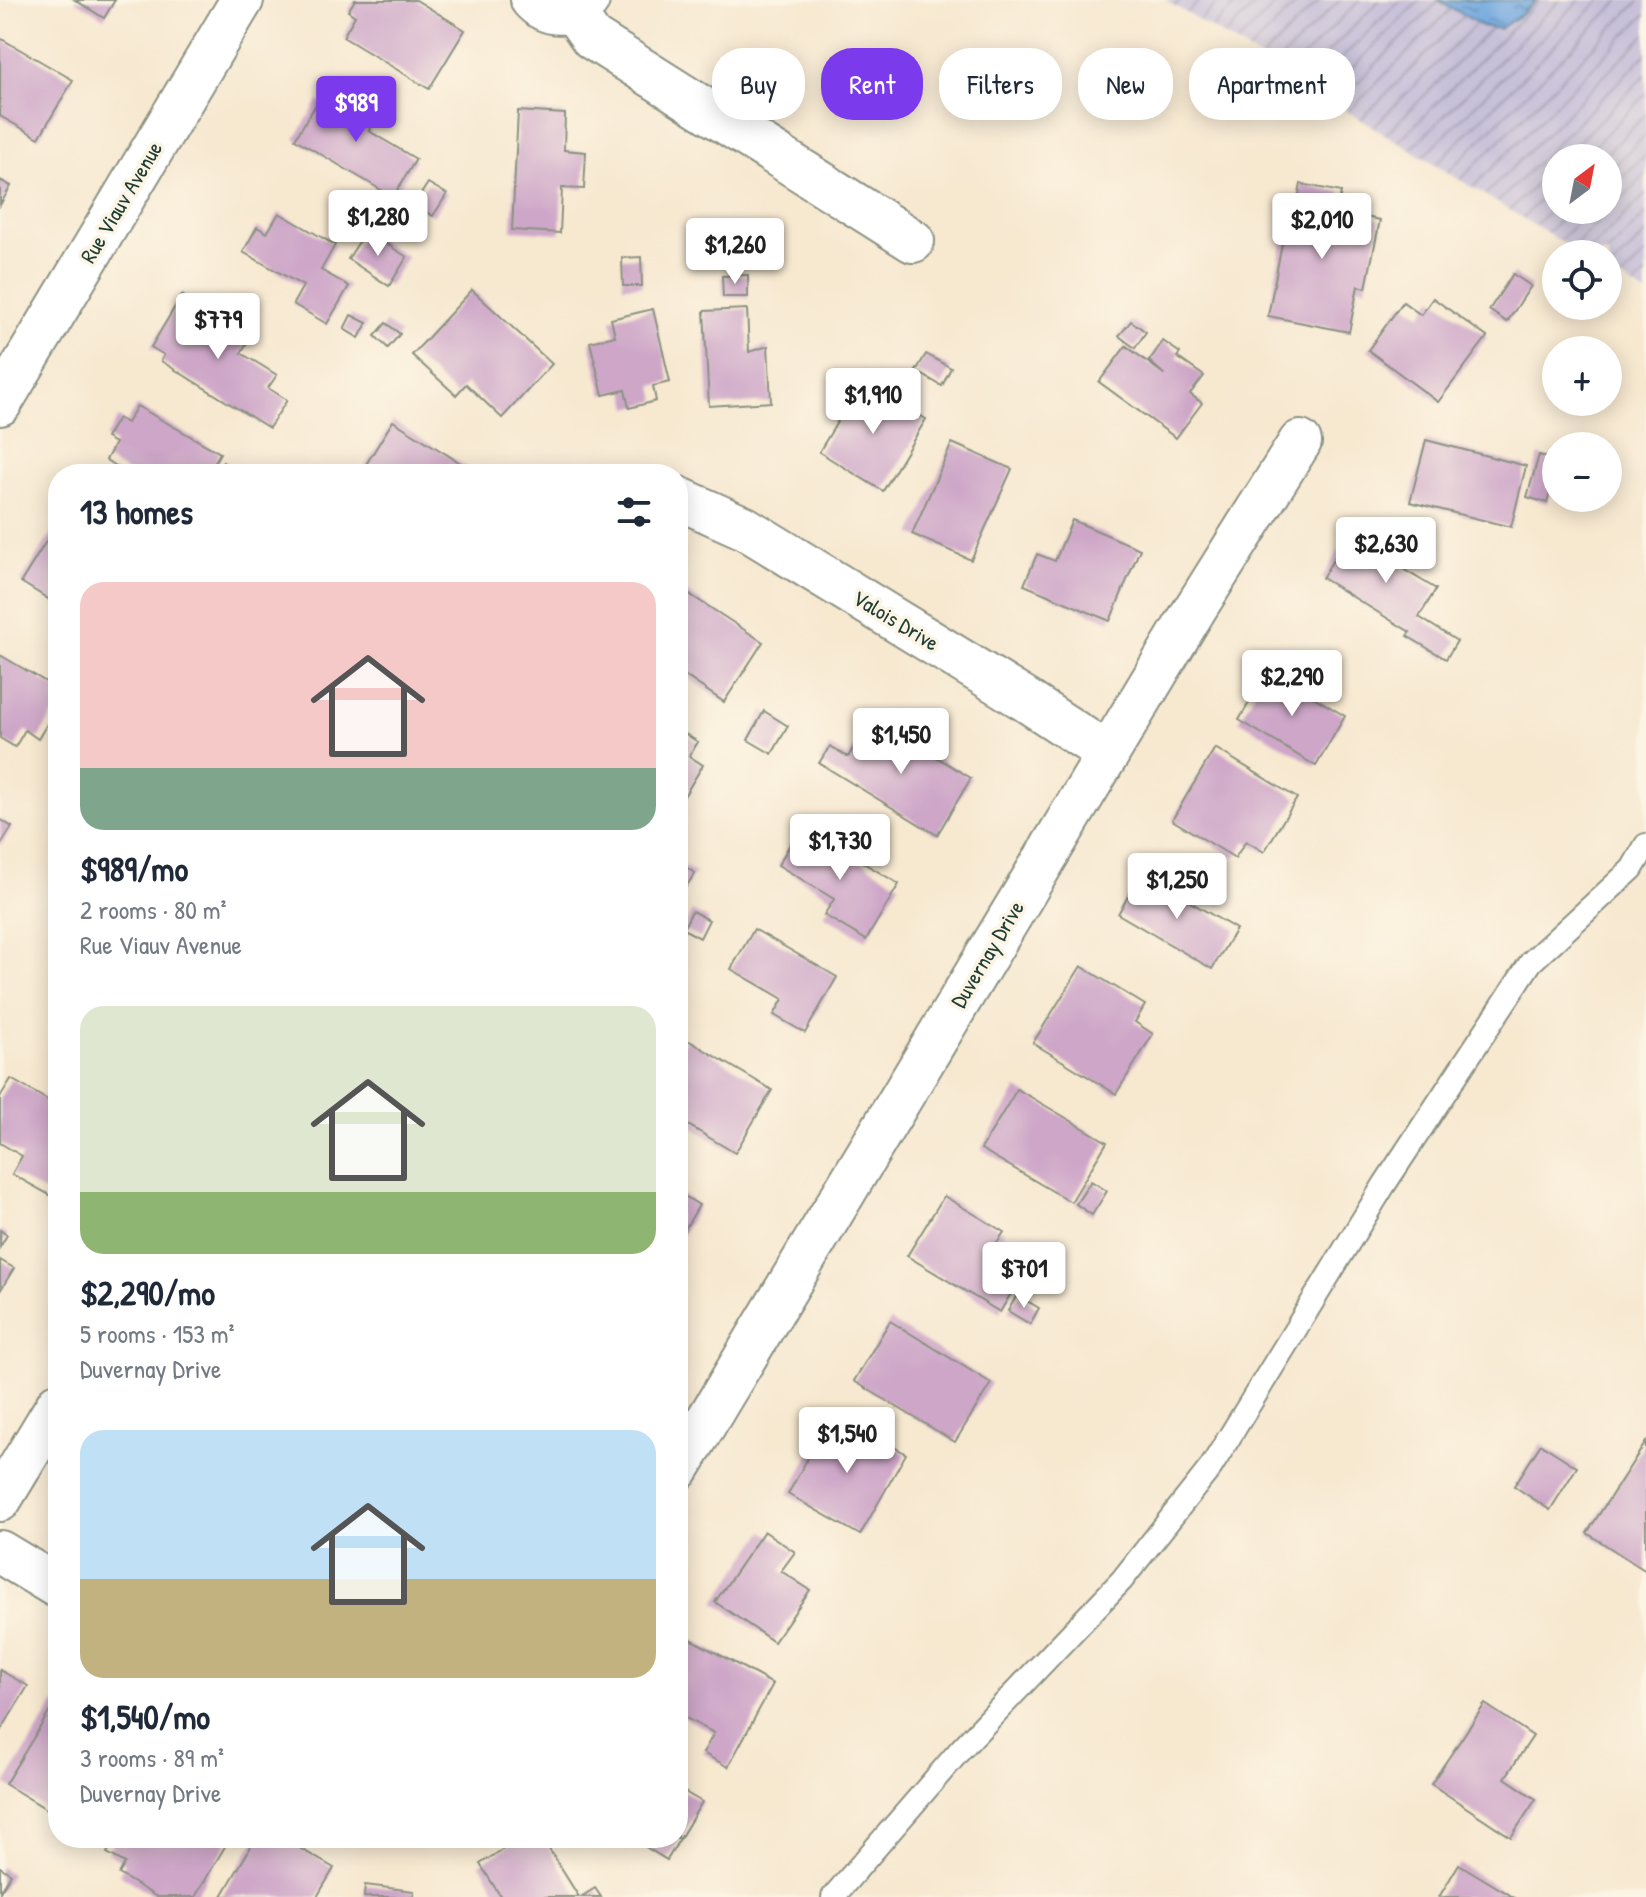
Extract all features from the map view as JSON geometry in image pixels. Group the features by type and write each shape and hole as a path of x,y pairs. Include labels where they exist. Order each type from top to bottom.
{"street":[{"name":"Rue Viauv Avenue","path":"0,404 242,0"},
{"path":"532,0 547,11 581,6 592,38 913,241"},
{"name":"Duvernay Drive","path":"688,1452 1108,754 1300,442"},
{"name":"Valois Drive","path":"688,502 745,528 1108,754"},
{"path":"0,1500 48,1421"},
{"path":"0,1552 48,1581"}],"lane":[{"path":"833,1897 961,1749 1122,1580 1211,1467 1384,1185 1531,962 1632,869 1646,845"}],"shaded area":[{"path":"1165,0 1646,0 1646,294 1622,279 1622,240 1558,240 1355,116 1355,48 1244,48"}],"water":[{"path":"1439,0 1536,0 1499,29 1482,26"}],"building":[{"path":"75,0 115,0 104,18"},
{"path":"355,0 416,0 465,30 429,89 343,37 355,16 348,11"},
{"path":"0,38 73,80 39,138 0,116"},
{"path":"345,95 378,115 369,131 416,159 393,197 295,139 318,101 335,111"},
{"path":"518,111 565,114 564,150 586,152 584,189 562,188 560,233 512,230"},
{"path":"0,180 11,186 0,205"},
{"path":"428,183 447,194 433,216 414,205"},
{"path":"1301,184 1341,192 1337,211 1380,220 1366,288 1358,286 1349,332 1268,316 1290,202 1297,204"},
{"path":"279,213 335,245 321,270 349,286 327,324 293,304 303,286 243,252 257,227 267,233"},
{"path":"366,231 407,257 389,286 348,259"},
{"path":"641,257 642,286 623,286 622,258"},
{"path":"1513,274 1531,286 1507,322 1489,310"},
{"path":"748,275 748,297 723,297 722,276"},
{"path":"472,290 552,364 502,418 466,384 456,395 412,355"},
{"path":"182,295 250,337 241,353 277,375 268,388 287,400 269,428 161,361 164,355 151,347"},
{"path":"1433,298 1487,337 1438,402 1368,350 1403,302 1421,315"},
{"path":"653,309 670,382 653,386 656,401 629,408 625,390 603,395 590,342 615,336 611,319"},
{"path":"747,309 749,352 768,346 771,402 709,406 704,311"},
{"path":"351,315 367,323 359,338 344,329"},
{"path":"1131,321 1146,332 1135,348 1119,336"},
{"path":"386,323 400,334 388,348 375,336"},
{"path":"1163,341 1180,353 1177,357 1204,376 1190,394 1202,403 1176,438 1099,382 1126,346 1165,375 1149,361"},
{"path":"926,354 951,368 942,386 916,371"},
{"path":"862,381 926,419 883,491 819,452"},
{"path":"137,406 220,453 214,464 113,464 106,460 115,443 106,438 118,418 127,423"},
{"path":"393,421 462,464 366,464"},
{"path":"1426,440 1526,466 1511,527 1410,502"},
{"path":"952,443 1012,469 971,560 912,534"},
{"path":"1539,455 1542,456 1542,502 1527,497"},
{"path":"1358,519 1403,546 1393,563 1436,589 1419,617 1457,641 1446,659 1407,636 1410,632 1322,578"},
{"path":"1072,520 1140,549 1110,621 1024,585 1037,554 1055,561"},
{"path":"48,538 48,599 21,582"},
{"path":"688,593 763,642 724,702 688,678"},
{"path":"0,655 48,683 48,722 38,739 25,730 15,747 0,738"},
{"path":"1268,670 1345,716 1316,766 1239,720"},
{"path":"764,711 788,726 772,754 748,740"},
{"path":"872,718 971,778 937,835 819,763 830,746 848,757"},
{"path":"688,736 698,742 689,756 703,765 688,790"},
{"path":"1215,748 1297,798 1264,852 1246,841 1235,858 1172,820"},
{"path":"0,819 12,827 0,846"},
{"path":"801,826 899,884 866,940 824,915 834,899 778,865"},
{"path":"688,868 695,873 688,884"},
{"path":"1141,873 1236,929 1212,969 1118,914"},
{"path":"692,911 709,920 700,938 688,932 688,919"},
{"path":"754,929 837,977 805,1033 774,1015 783,999 731,969"},
{"path":"1081,966 1145,1005 1135,1022 1153,1034 1116,1094 1033,1043"},
{"path":"688,1040 772,1090 735,1153 688,1125"},
{"path":"11,1079 48,1100 48,1194 12,1174 22,1156 0,1143 0,1097"},
{"path":"1017,1089 1107,1142 1071,1202 981,1149"},
{"path":"1091,1181 1107,1191 1092,1215 1076,1204"},
{"path":"944,1196 1004,1232 993,1249 1026,1268 1000,1312 907,1256"},
{"path":"688,1198 699,1205 688,1224"},
{"path":"0,1230 7,1235 0,1247"},
{"path":"0,1260 14,1268 0,1291"},
{"path":"1017,1295 1039,1308 1030,1324 1008,1311"},
{"path":"890,1321 991,1383 955,1442 854,1381"},
{"path":"839,1416 906,1454 860,1535 788,1494 822,1432 828,1436"},
{"path":"1646,1442 1646,1571 1587,1533"},
{"path":"1541,1444 1577,1467 1550,1510 1514,1486"},
{"path":"764,1531 795,1552 781,1571 810,1590 774,1642 715,1602"},
{"path":"688,1637 773,1684 728,1767 703,1753 714,1733 688,1719"},
{"path":"0,1670 28,1686 0,1732"},
{"path":"1485,1704 1533,1736 1505,1778 1536,1799 1511,1837 1431,1784"},
{"path":"48,1714 48,1810 5,1784"},
{"path":"688,1794 702,1802 688,1825"},
{"path":"110,1848 224,1848 195,1897 157,1897 119,1874 125,1863 107,1853"},
{"path":"250,1848 299,1848 334,1868 317,1897 222,1896"},
{"path":"505,1848 548,1848 579,1897 501,1897 480,1864"},
{"path":"647,1848 674,1848 667,1860"},
{"path":"1459,1864 1513,1897 1439,1897"},
{"path":"0,1867 11,1874 0,1892"},
{"path":"365,1885 414,1891 413,1897 364,1897"},
{"path":"595,1888 601,1897 581,1897"}]}
